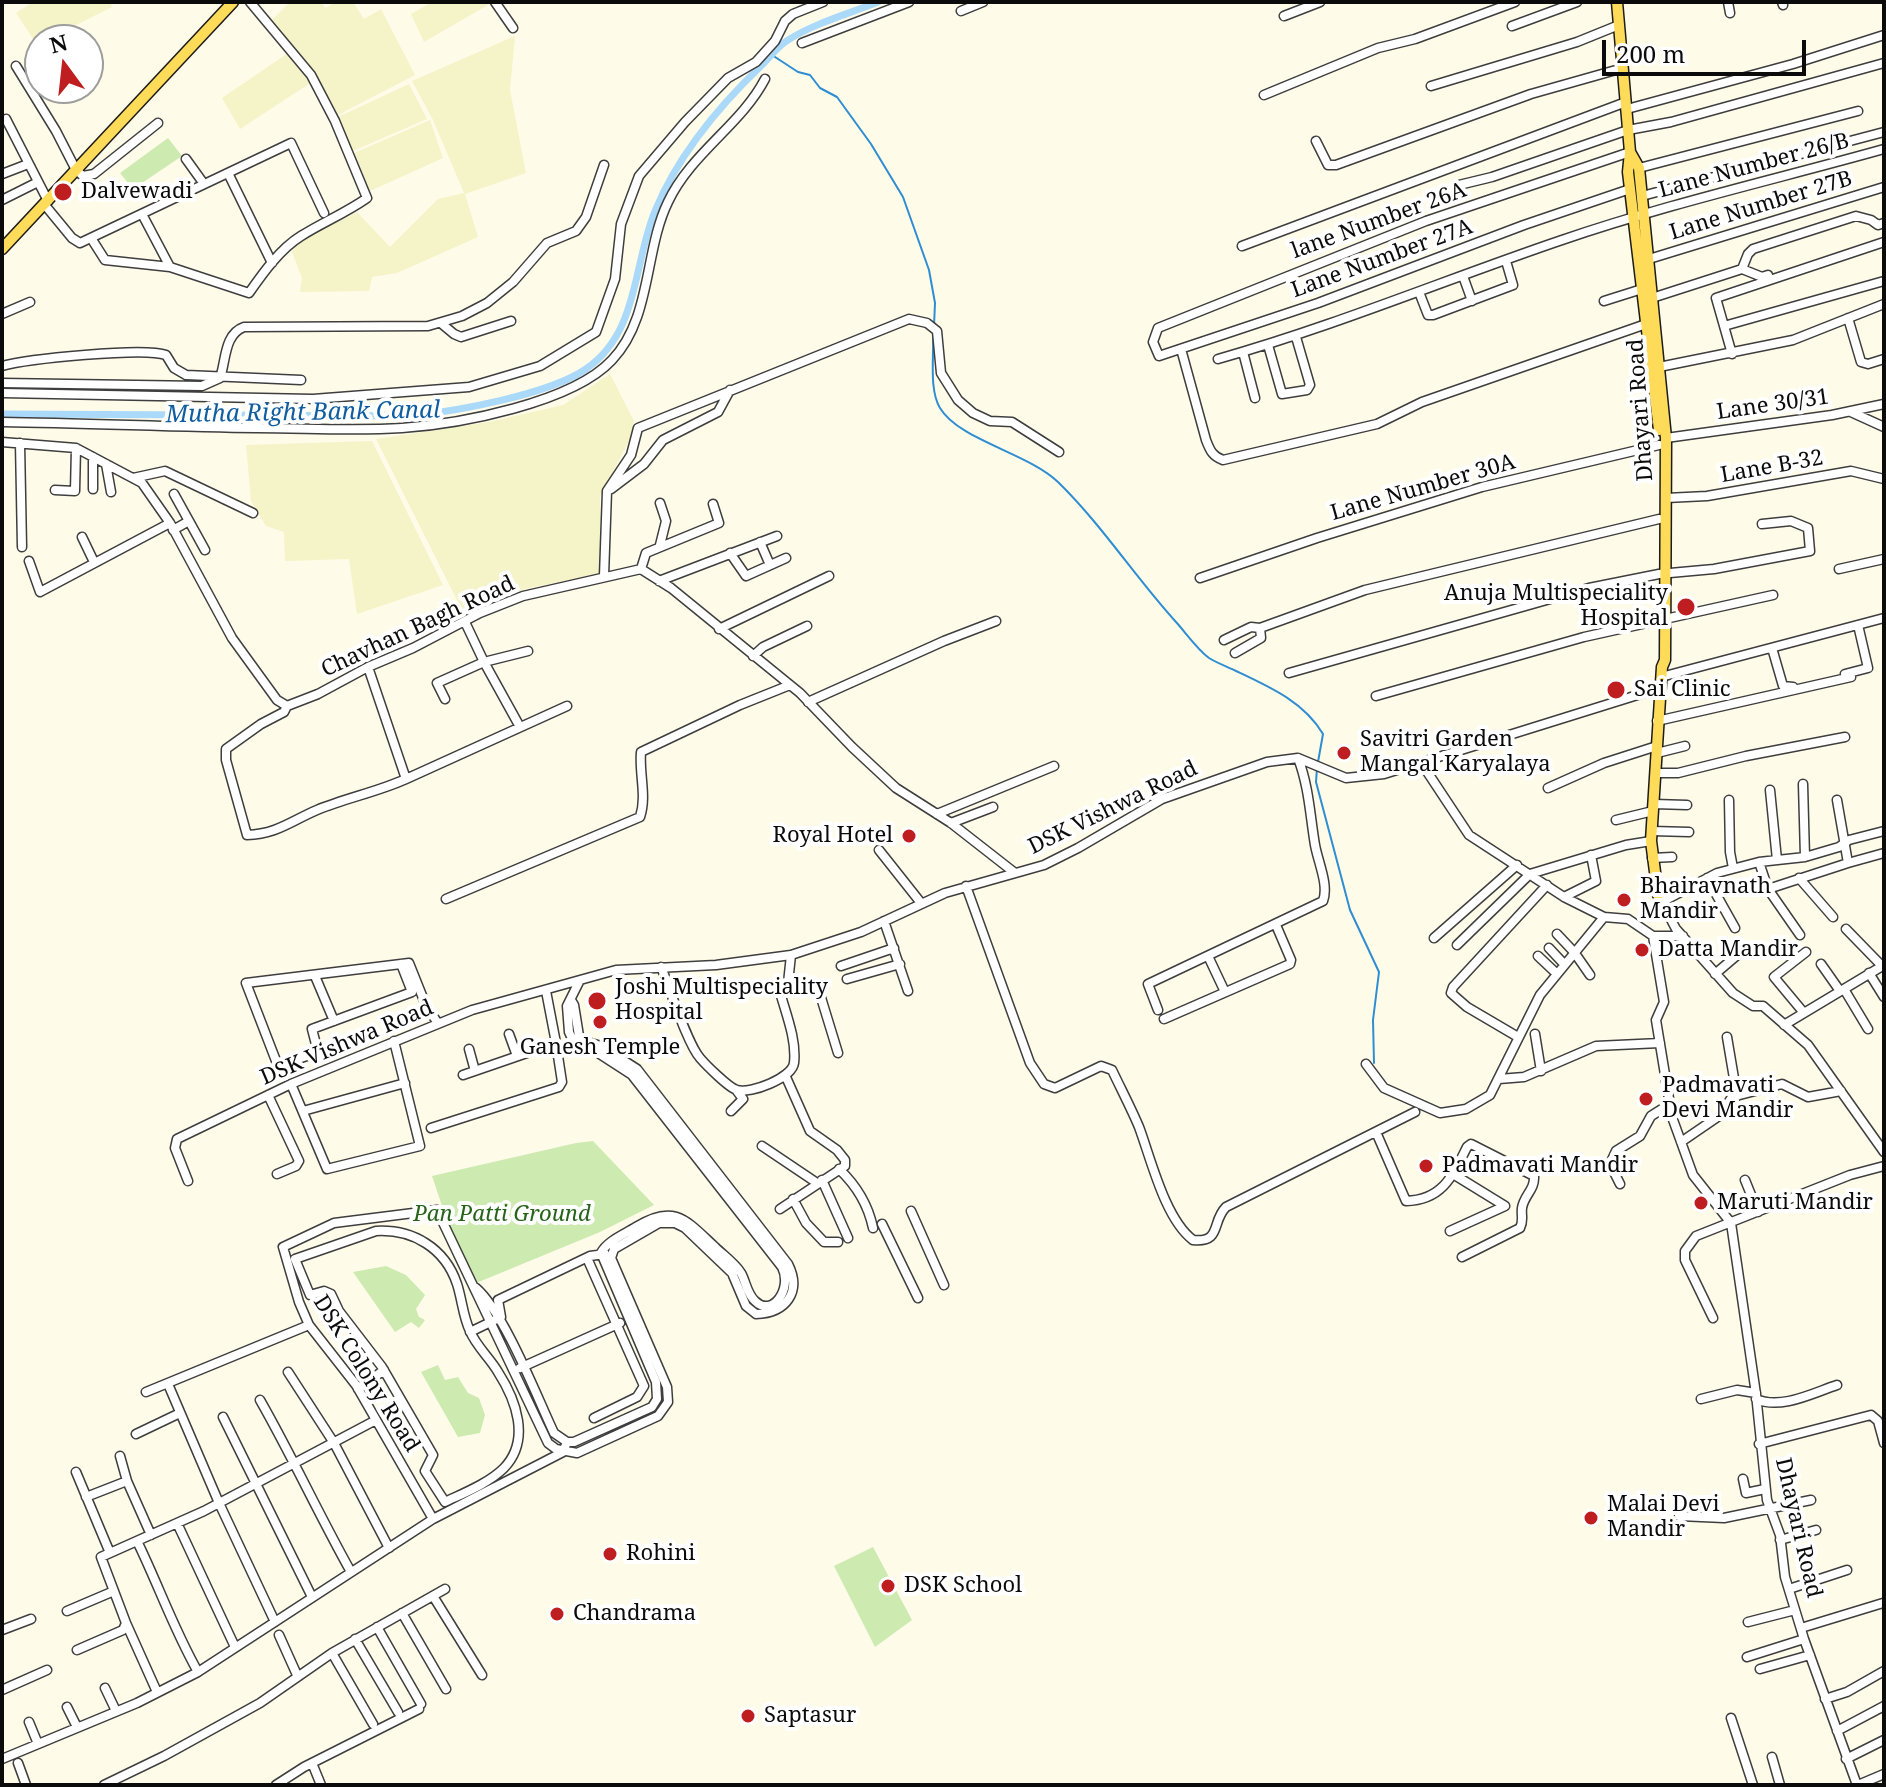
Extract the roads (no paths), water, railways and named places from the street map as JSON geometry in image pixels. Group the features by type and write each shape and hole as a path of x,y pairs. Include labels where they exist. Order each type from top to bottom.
{"main road":[{"path":"2,248 233,2"},
{"name":"Dhayari Road","path":"1617,2 1630,152 1628,172 1649,259 1650,322"},
{"name":"Dhayari Road","path":"1630,152 1639,168 1642,196 1639,216 1642,289 1650,322 1666,498 1658,659 1661,677 1657,773 1651,836 1659,899"},
{"name":"Dhayari Road","path":"1662,574 1659,519 1663,441"}],"street":[{"path":"91,238 105,260 170,267 249,293 272,263 298,237 349,211 367,198 335,121 311,75 250,2"},
{"path":"495,2 513,28"},
{"path":"2,393 313,399 469,387 540,366 596,332 615,279 621,224 639,176 728,78 756,62 775,41 785,21 793,14 823,2"},
{"path":"802,43 909,2"},
{"path":"961,11 983,2"},
{"path":"1284,16 1320,2"},
{"path":"1264,95 1378,48 1415,39 1515,2"},
{"path":"1512,26 1577,2"},
{"path":"1728,2 1730,13"},
{"path":"1431,86 1577,42 1619,25"},
{"path":"1242,246 1626,106 1793,64 1884,35"},
{"path":"1459,185 1492,177 1628,130 1671,122 1884,63"},
{"path":"16,66 76,170 83,176 94,174 158,123"},
{"path":"1316,141 1328,165 1336,165 1531,94 1623,68"},
{"path":"2,422 187,427 404,427 480,415 548,399 590,379 617,354 633,327 668,202 687,170 755,96 765,79"},
{"path":"1639,168 1858,111"},
{"path":"2,121 6,119 46,203 72,238 80,243 291,143 324,213"},
{"path":"1642,196 1884,132"},
{"name":"Lane Number 26/B","path":"1218,359 1296,337 1639,216 1884,149"},
{"name":"lane Number 26A","path":"1181,349 1159,356 1153,342 1158,328 1426,221 1630,152"},
{"path":"186,159 204,184"},
{"path":"2,174 28,164"},
{"path":"220,378 224,355 235,332 244,327 428,326 442,324 487,303 513,282 547,243 583,225 604,165"},
{"path":"228,173 272,263"},
{"path":"2,200 38,182"},
{"name":"Lane Number 27B","path":"1649,259 1884,187"},
{"name":"Lane Number 27A","path":"1181,349 1318,303 1524,225 1630,189"},
{"path":"142,214 170,267"},
{"path":"1652,298 1742,269 1762,277 1868,245 1877,236 1881,224 1856,216 1753,249 1742,269"},
{"path":"1732,354 1716,298 1884,242"},
{"path":"1419,292 1430,316 1514,283 1506,261"},
{"path":"1463,276 1472,301"},
{"path":"1724,326 1884,281"},
{"path":"1604,301 1642,289"},
{"path":"2,314 30,302"},
{"path":"1655,367 1793,340 1884,304"},
{"path":"1848,318 1861,362 1868,364 1884,359"},
{"path":"604,576 607,491 631,455 638,428 909,319 933,328 941,373 958,400 973,413 990,421 1012,422 1059,452"},
{"path":"442,324 461,337 511,321"},
{"path":"1181,349 1206,440 1216,457 1223,460 1377,424 1422,402 1650,322"},
{"path":"1268,345 1282,394 1307,390 1310,385 1296,337"},
{"path":"1243,352 1255,398"},
{"path":"2,366 157,353 166,355 182,374 301,380"},
{"path":"2,383 202,386 220,378"},
{"path":"607,491 644,464 663,440 718,412 730,390"},
{"name":"Lane 30/31","path":"1663,441 1884,404"},
{"path":"1850,411 1884,427"},
{"name":"Lane Number 30A","path":"1200,578 1482,487 1663,441"},
{"path":"2,442 76,448 142,483 171,526 232,638 277,700 287,706"},
{"path":"20,443 22,547"},
{"path":"55,490 75,491 76,448"},
{"path":"93,457 93,489"},
{"path":"106,464 111,492"},
{"path":"133,478 165,471 253,513"},
{"name":"Lane B-32","path":"1666,498 1707,496 1851,471 1884,479"},
{"path":"174,494 205,550"},
{"path":"660,503 666,521 660,545"},
{"path":"713,504 719,523 660,545 644,555 641,569 790,685 896,788 951,823 1015,873"},
{"path":"1224,640 1251,627 1260,628 1365,590 1659,519"},
{"path":"29,561 40,592 94,562 171,526 189,521"},
{"path":"1289,673 1589,588 1810,551 1808,528 1791,521 1762,524"},
{"path":"659,581 777,536"},
{"path":"82,537 94,562"},
{"path":"760,542 770,565"},
{"path":"730,553 746,576 786,558"},
{"path":"1839,569 1884,559"},
{"name":"Chavhan Bagh Road","path":"406,779 316,810 283,828 262,835 247,835 226,760 226,749 284,712 287,706 318,694 480,613 523,596 641,569"},
{"path":"719,629 829,576"},
{"path":"1376,696 1584,637 1773,595"},
{"path":"1301,760 1346,778 1360,778 1422,764 1661,677 1884,618"},
{"path":"808,702 996,621"},
{"path":"465,622 520,727"},
{"path":"1772,648 1784,688 1866,669 1868,665 1858,625"},
{"path":"753,656 763,647 807,626"},
{"path":"1235,653 1261,638 1260,628"},
{"path":"445,699 437,683 484,662 528,651"},
{"path":"368,667 406,779 567,706"},
{"path":"1657,721 1851,677"},
{"path":"446,899 640,817 645,803 639,773 641,752 790,685"},
{"path":"1657,773 1678,773 1845,737"},
{"path":"1548,788 1592,768 1657,749 1685,746"},
{"path":"1158,1010 1148,984 1321,904 1326,897 1301,760"},
{"name":"DSK Vishwa Road","path":"188,1181 175,1141 291,1084 472,1010 616,970 716,965 791,955 861,932 921,903 966,886 1044,865 1172,795 1267,762 1301,760"},
{"path":"1422,764 1469,835 1564,897 1604,917 1628,919 1653,936 1683,936"},
{"path":"937,814 1054,766"},
{"path":"1803,784 1805,857"},
{"path":"1770,790 1777,860"},
{"path":"1729,800 1733,868"},
{"path":"1837,800 1848,863"},
{"path":"1616,820 1654,808 1687,805"},
{"path":"951,823 993,807"},
{"path":"1884,831 1845,841 1839,847 1805,857 1733,868 1659,899 1683,936 1733,993 1753,1006 1763,1006 1808,1045 1884,1152"},
{"path":"1457,945 1530,874 1651,836 1689,832"},
{"path":"879,850 921,903"},
{"path":"1768,889 1884,853"},
{"path":"1564,897 1596,881 1591,855"},
{"path":"1652,858 1672,857"},
{"path":"1759,862 1768,889 1800,935"},
{"path":"1434,938 1517,865"},
{"path":"1707,878 1735,928"},
{"path":"1799,878 1833,917"},
{"path":"1518,1037 1467,1007 1451,993 1453,987 1547,885"},
{"path":"966,886 1030,1063 1044,1084 1055,1088 1101,1066 1112,1070 1166,1198 1183,1230 1193,1240 1213,1235 1218,1217 1226,1207 1415,1112"},
{"path":"1366,1064 1384,1088 1440,1113 1466,1109 1490,1095 1540,995 1604,917"},
{"path":"884,921 908,991"},
{"path":"1164,1019 1291,963 1276,925"},
{"path":"1784,1025 1883,965 1846,929"},
{"path":"1557,934 1590,975"},
{"path":"1653,936 1664,1002 1656,1020 1670,1104 1693,1175 1731,1223"},
{"path":"841,966 894,948"},
{"path":"1549,948 1564,964"},
{"path":"1715,974 1742,951"},
{"path":"1804,1013 1774,977 1806,952"},
{"path":"788,983 791,955"},
{"path":"1208,956 1225,992"},
{"path":"1538,956 1556,973"},
{"path":"401,964 412,992 312,1029 318,1052 278,1066 246,983 409,963 427,1008 438,1023"},
{"path":"847,979 900,964"},
{"path":"1821,964 1868,1029"},
{"path":"661,967 700,1058 742,1090 743,1099 731,1111"},
{"path":"1869,973 1884,997"},
{"path":"315,976 334,1021"},
{"path":"579,982 571,1000 579,1036 637,1069 787,1277 782,1296 765,1306 757,1303"},
{"path":"742,1090 786,1077 794,1066 794,1047 778,985 788,983 819,991 838,1053"},
{"path":"431,1128 559,1087 562,1082 546,991"},
{"path":"509,1034 517,1056"},
{"path":"1535,1034 1541,1071"},
{"path":"1727,1037 1737,1096"},
{"path":"291,1084 327,1169 420,1146 394,1041"},
{"path":"463,1075 556,1043"},
{"path":"1499,1079 1524,1077 1596,1046 1660,1043"},
{"path":"469,1049 475,1071"},
{"path":"780,1209 845,1166 845,1160 837,1150 810,1131 786,1077"},
{"path":"303,1111 405,1083"},
{"path":"1681,1142 1719,1116 1728,1101 1737,1096 1782,1084 1808,1097 1841,1091"},
{"path":"268,1095 299,1161 296,1166 277,1174"},
{"path":"1620,1184 1610,1164 1613,1154 1640,1136 1651,1116 1670,1104"},
{"path":"1376,1132 1406,1201 1414,1201 1450,1182 1467,1147 1474,1144 1534,1176 1534,1188 1522,1206 1523,1223 1520,1228 1462,1257"},
{"path":"470,1332 502,1316 498,1300 608,1251 659,1223 675,1223 685,1228 732,1273 746,1306 756,1314 777,1310 788,1301 794,1276 788,1264 692,1145"},
{"path":"762,1146 819,1182 848,1238"},
{"path":"1713,1318 1685,1260 1685,1251 1696,1236 1850,1175 1884,1166"},
{"path":"839,1169 853,1182 864,1200 873,1228"},
{"path":"1453,1174 1505,1206"},
{"path":"1745,1180 1758,1212"},
{"path":"793,1199 806,1223 824,1242 838,1242"},
{"path":"1450,1231 1505,1206 1522,1206"},
{"name":"DSK Colony Road","path":"433,1519 358,1389 309,1325 283,1247 334,1223 437,1210 476,1287 484,1294 548,1443 563,1452"},
{"path":"911,1211 944,1285"},
{"path":"608,1251 657,1216 678,1216 689,1222 737,1268 757,1303 756,1314"},
{"name":"Dhayari Road","path":"1731,1223 1756,1396 1765,1489 1804,1639 1858,1785"},
{"path":"882,1224 918,1298"},
{"path":"376,1231 406,1233 439,1253 455,1278 470,1332 502,1378 516,1410 519,1429 517,1443 503,1469 445,1502 425,1471 433,1455 384,1370 339,1311 331,1294 324,1291 310,1295 295,1259 376,1231"},
{"path":"563,1452 567,1442 574,1442 652,1407 657,1399 656,1382 608,1251"},
{"path":"587,1258 644,1386 637,1397 594,1418"},
{"path":"518,1369 632,1317"},
{"path":"2,1759 198,1672 433,1519 563,1452 577,1453 658,1416 668,1402 667,1387 632,1317"},
{"path":"146,1392 309,1325"},
{"name":"DSK Colony Road","path":"518,1369 554,1433 567,1442"},
{"path":"358,1389 384,1370"},
{"path":"288,1372 334,1443 389,1548"},
{"path":"168,1384 275,1622"},
{"path":"1701,1399 1737,1390 1764,1402 1782,1402 1837,1385"},
{"path":"260,1400 351,1572"},
{"path":"136,1434 180,1413"},
{"path":"1759,1444 1871,1415 1878,1421 1884,1443"},
{"path":"223,1417 312,1597"},
{"path":"157,1692 101,1557 219,1503 376,1420"},
{"path":"120,1456 127,1481 151,1535"},
{"path":"76,1472 110,1553"},
{"path":"1743,1479 1750,1507"},
{"path":"86,1497 127,1481"},
{"path":"1746,1493 1765,1489"},
{"path":"1679,1516 1724,1518 1811,1500"},
{"path":"177,1523 235,1647"},
{"path":"1780,1540 1816,1530"},
{"path":"137,1541 198,1672"},
{"path":"1789,1589 1847,1570"},
{"path":"104,1785 260,1703 332,1653 445,1589"},
{"path":"67,1611 114,1591"},
{"path":"433,1596 482,1675"},
{"path":"1801,1628 1883,1603"},
{"path":"1748,1622 1795,1610"},
{"path":"402,1613 446,1689"},
{"path":"2,1630 31,1619"},
{"path":"77,1650 123,1630 126,1623"},
{"path":"276,1785 420,1706 377,1627"},
{"path":"279,1635 297,1675"},
{"path":"355,1639 398,1712"},
{"path":"1747,1657 1804,1639"},
{"path":"332,1653 373,1724"},
{"path":"1760,1669 1810,1655"},
{"path":"2,1690 47,1670"},
{"path":"1825,1699 1847,1692 1884,1671"},
{"path":"105,1688 116,1711"},
{"path":"1837,1731 1884,1706"},
{"path":"67,1707 77,1727"},
{"path":"1731,1718 1753,1785"},
{"path":"29,1722 38,1744"},
{"path":"1846,1759 1884,1740"},
{"path":"1772,1757 1780,1785"},
{"path":"18,1763 26,1785"},
{"path":"312,1763 321,1785"},
{"path":"1858,1785 1884,1774"}],"waterway":[{"name":"Mutha Right Bank Canal","path":"2,414 411,416 526,394 569,378 586,369 616,337 632,296 648,232 664,190 715,114 784,42 820,24 878,2"},
{"path":"772,55 798,72 810,75 820,88 837,97 871,144 903,197 929,270 935,303 934,326"},
{"path":"933,336 934,392 940,408 949,419 978,438 1030,463 1058,482 1196,646 1215,662 1273,690 1306,713 1323,734 1318,762"},
{"path":"1317,768 1316,782 1350,910 1379,972 1373,1020 1374,1063"}],"place":[{"name":"Dalvewadi","path":"63,192"},
{"name":"Anuja Multispeciality Hospital","path":"1686,607"},
{"name":"Sai Clinic","path":"1616,690"},
{"name":"Savitri Garden Mangal Karyalaya","path":"1344,753"},
{"name":"Royal Hotel","path":"909,836"},
{"name":"Bhairavnath Mandir","path":"1624,900"},
{"name":"Datta Mandir","path":"1642,950"},
{"name":"Joshi Multispeciality Hospital","path":"597,1001"},
{"name":"Ganesh Temple","path":"600,1022"},
{"name":"Padmavati Devi Mandir","path":"1646,1099"},
{"name":"Padmavati Mandir","path":"1426,1166"},
{"name":"Maruti Mandir","path":"1701,1203"},
{"name":"Malai Devi Mandir","path":"1591,1518"},
{"name":"Rohini","path":"610,1554"},
{"name":"DSK School","path":"888,1586"},
{"name":"Chandrama","path":"557,1614"},
{"name":"Saptasur","path":"748,1716"}],"park label":[{"name":"Pan Patti Ground","path":"502,1215"}]}
